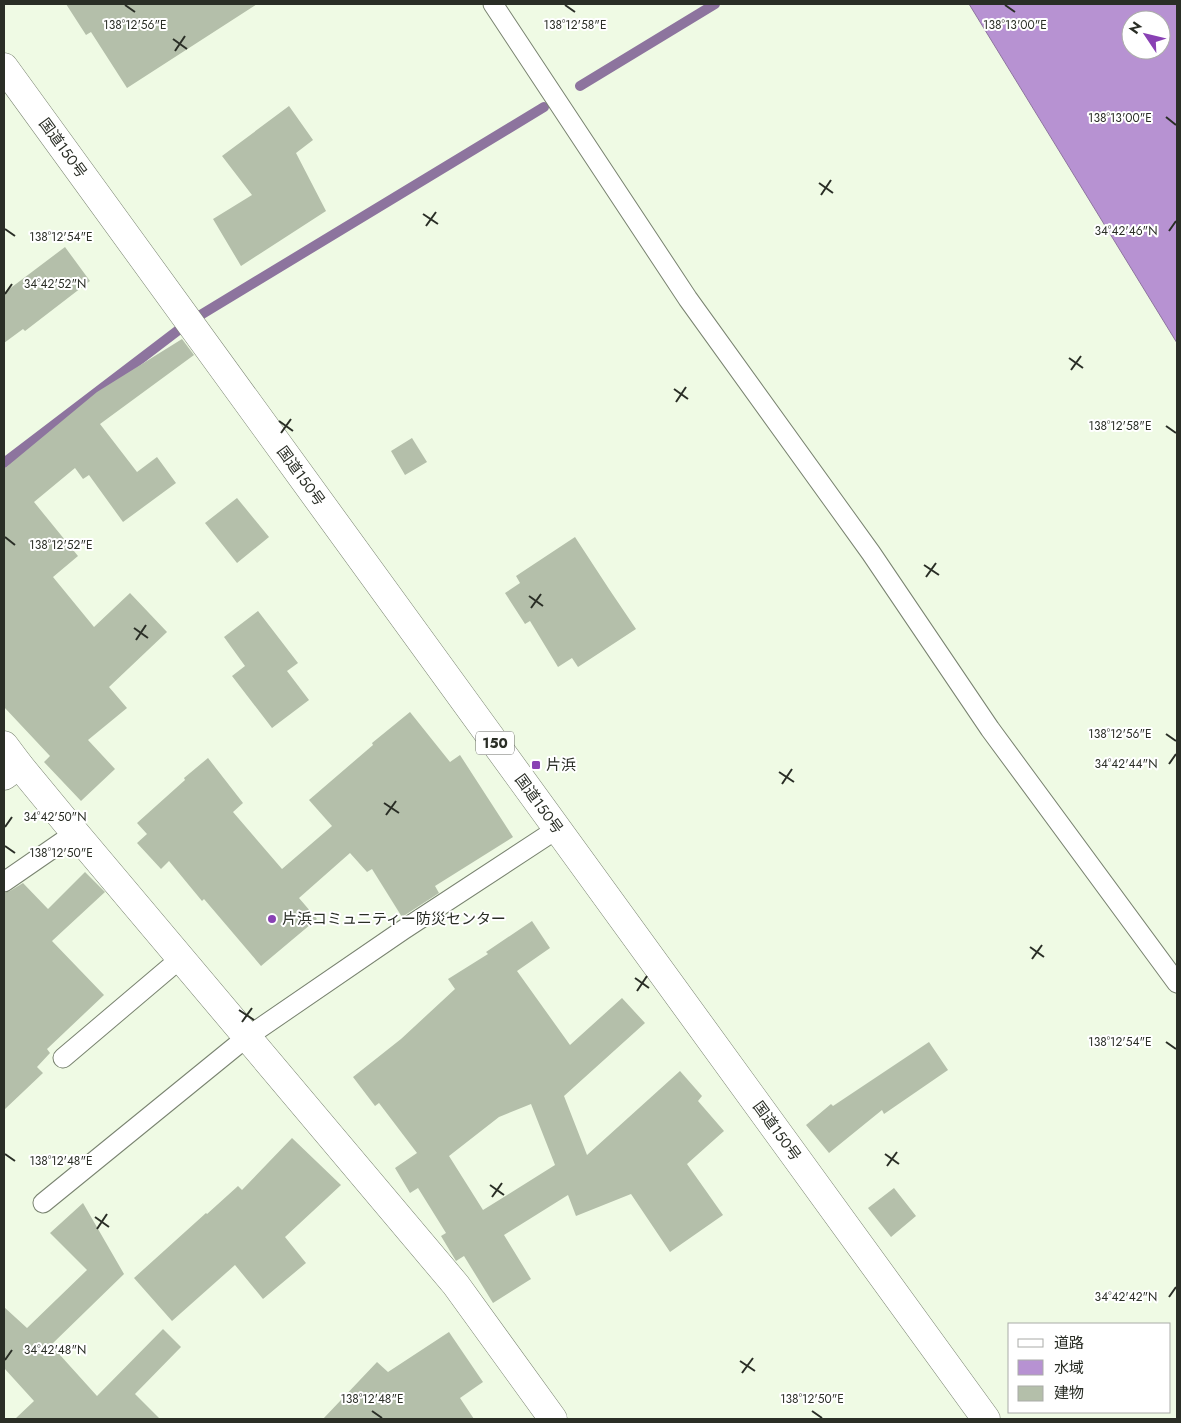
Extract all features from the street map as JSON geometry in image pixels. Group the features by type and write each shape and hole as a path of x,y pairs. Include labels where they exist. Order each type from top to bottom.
{"main road":[{"name":"国道150号","path":"4,67 986,1419"},
{"path":"9,762 75,833 456,1285 553,1419"}],"lane":[{"path":"493,4 688,299 871,553 990,729 1177,982"},
{"path":"44,1203 247,1037 403,930 557,829"},
{"path":"4,882 75,833"},
{"path":"63,1058 180,958"}],"water":[{"path":"969,4 1177,4 1177,343"}],"building":[{"path":"66,4 257,4 127,88 91,32 86,35"},
{"path":"289,106 313,140 296,153 326,211 241,266 213,219 252,195 222,156"},
{"path":"65,247 90,281 25,331 23,329 4,343 4,293"},
{"path":"182,339 194,355 100,424 137,472 157,457 176,483 123,522 89,475 83,479 75,468 34,502 78,556 53,577 94,627 130,593 167,632 109,687 127,708 88,740 115,769 81,801 44,762 50,756 4,707 4,469 97,392"},
{"path":"412,438 427,462 405,475 391,451"},
{"path":"237,498 269,537 237,563 205,523"},
{"path":"575,537 636,629 578,667 572,658 558,667 530,621 525,624 505,593 520,583 516,576"},
{"path":"258,611 298,663 287,671 309,700 272,728 232,676 245,666 224,637"},
{"path":"410,712 450,762 460,755 513,837 435,886 439,893 402,917 372,869 367,872 350,853 299,898 317,919 261,966 204,899 202,901 169,861 161,869 137,843 147,834 137,823 208,758 243,803 233,812 282,869 332,826 309,800 373,745 372,743"},
{"path":"85,872 105,892 52,941 104,995 47,1049 50,1053 37,1067 43,1073 4,1110 4,893 23,883 48,909"},
{"path":"532,921 550,948 517,971 570,1045 622,998 645,1023 564,1096 587,1155 680,1071 702,1096 698,1101 724,1131 687,1164 723,1215 670,1252 631,1194 576,1216 568,1195 504,1235 531,1279 493,1303 464,1256 456,1261 441,1236 446,1233 418,1188 410,1193 395,1168 417,1153 379,1103 375,1106 353,1077 401,1039 455,989 448,979 488,954 486,952","holes":["531,1104 555,1165 483,1210 449,1156 499,1117"]},
{"path":"929,1042 948,1070 884,1114 882,1110 829,1153 806,1125 831,1104 833,1106"},
{"path":"292,1138 341,1185 285,1237 306,1263 263,1299 235,1265 172,1321 134,1278 238,1186 242,1190"},
{"path":"894,1188 916,1216 891,1237 868,1208"},
{"path":"83,1203 124,1274 51,1345 97,1396 163,1329 181,1347 135,1394 160,1419 15,1419 34,1401 4,1368 4,1307 27,1328 87,1270 50,1233"},
{"path":"449,1332 483,1382 460,1398 474,1419 323,1419 377,1362 388,1372"}],"waterway":[{"path":"580,86 715,4"},
{"path":"4,463 189,322 544,107"}],"place":[{"name":"片浜","path":"536,765"},
{"name":"片浜コミュニティー防災センター","path":"272,919"}]}
